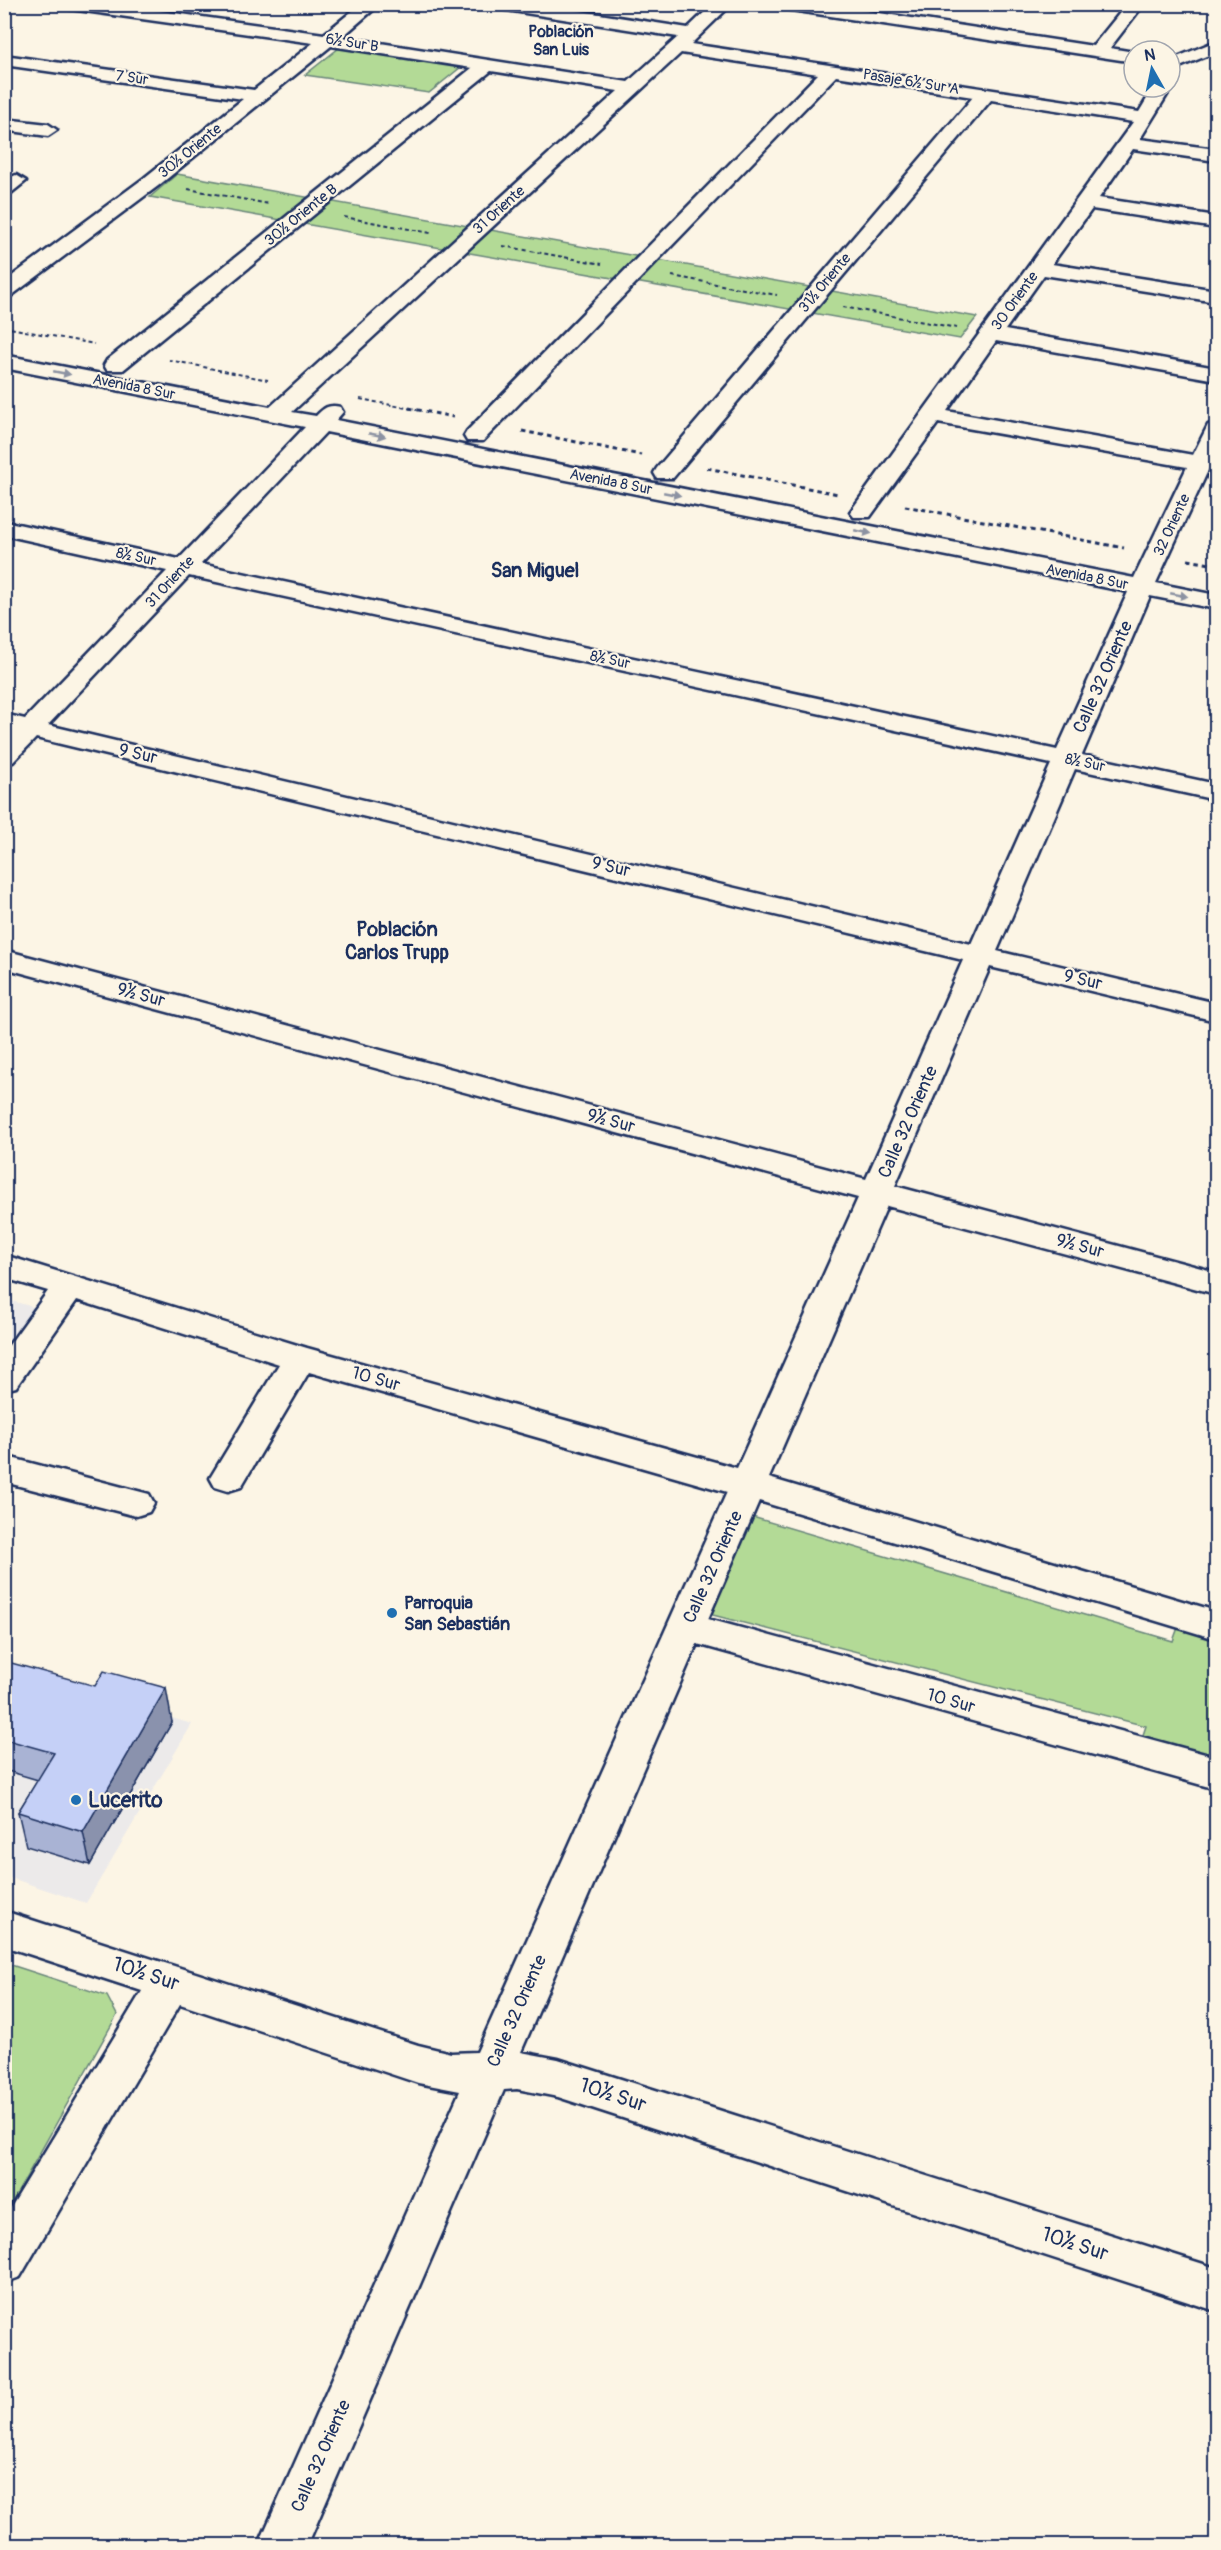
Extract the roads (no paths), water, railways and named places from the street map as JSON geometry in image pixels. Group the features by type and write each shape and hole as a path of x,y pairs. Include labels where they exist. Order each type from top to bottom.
{"street":[{"name":"6½ Sur B","path":"70,4 329,40 633,88"},
{"name":"30½ Oriente","path":"4,292 152,182 372,4"},
{"path":"500,4 692,34"},
{"name":"31 Oriente","path":"290,401 724,4"},
{"path":"784,4 877,11 1122,55"},
{"path":"1099,50 1136,4"},
{"path":"1182,61 1216,46"},
{"name":"Pasaje 6½ Sur A","path":"677,47 1144,118"},
{"name":"7 Sur","path":"4,60 259,96"},
{"name":"30½ Oriente B","path":"123,359 488,65"},
{"path":"481,430 832,70"},
{"name":"31½ Oriente","path":"670,467 986,94"},
{"name":"30 Oriente","path":"867,506 1087,202 1156,99"},
{"path":"4,124 48,130"},
{"path":"1128,143 1216,155"},
{"path":"1087,202 1216,222"},
{"path":"1038,268 1216,296"},
{"path":"990,334 1216,374"},
{"name":"Avenida 8 Sur","path":"4,344 123,359 290,401 328,416 1216,581"},
{"name":"Avenida 8 Sur","path":"4,361 290,401"},
{"path":"932,415 1197,471 1216,484"},
{"name":"31 Oriente","path":"4,756 18,725 184,567 328,416"},
{"name":"Avenida 8 Sur","path":"328,416 481,430 867,506 1150,570 1216,602"},
{"name":"32 Oriente","path":"1150,570 1216,430"},
{"name":"8½ Sur","path":"4,528 1216,792"},
{"name":"Calle 32 Oriente","path":"282,2546 1150,570"},
{"name":"9 Sur","path":"18,725 1216,1012"},
{"name":"9½ Sur","path":"4,959 1216,1282"},
{"name":"10 Sur","path":"4,1266 300,1358 750,1485 1216,1625"},
{"path":"4,1378 70,1286"},
{"path":"228,1478 300,1358"},
{"path":"4,1469 136,1503"},
{"name":"10 Sur","path":"686,1627 1216,1773"},
{"name":"10½ Sur","path":"4,1928 418,2064 451,2072 527,2071 558,2078 1216,2290"},
{"path":"4,2262 170,1983"}],"place":[{"name":"Parroquia San Sebastián","path":"392,1613"},
{"name":"Lucerito","path":"76,1800"}],"district":[{"name":"Población San Luis","path":"561,41"},
{"name":"San Miguel","path":"535,570"},
{"name":"Población Carlos Trupp","path":"397,940"}]}
